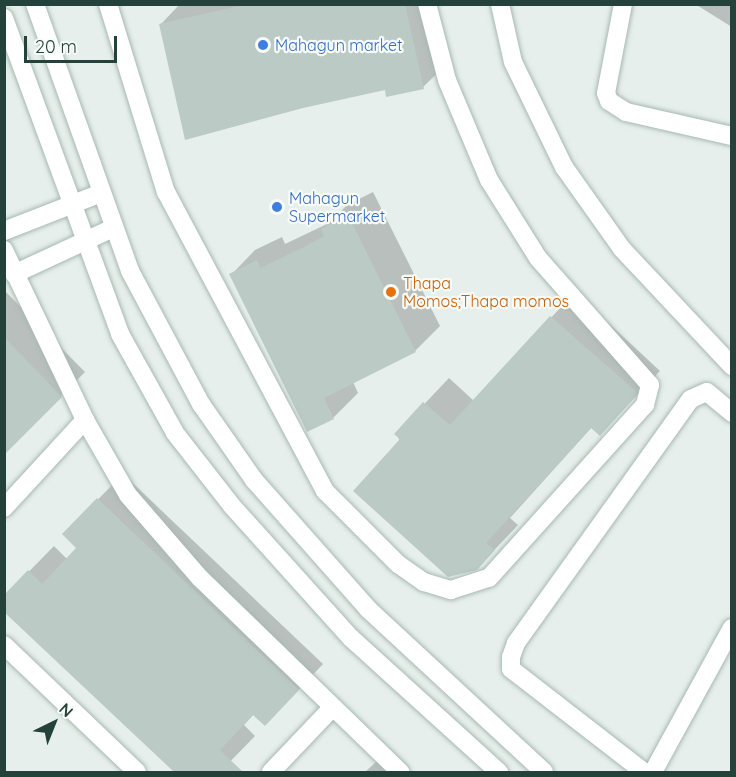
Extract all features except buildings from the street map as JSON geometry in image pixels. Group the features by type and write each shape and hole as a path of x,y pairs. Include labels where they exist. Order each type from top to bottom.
{"street":[{"path":"35,4 99,194 113,228 201,404 254,480 368,609 544,772"},
{"path":"108,4 166,192 325,491 398,564 424,582 451,590 489,578 645,405 650,385 538,258 489,180 447,80 427,4"},
{"path":"500,4 513,62 564,167 622,249 732,366"},
{"path":"623,4 606,93 609,101 626,112 732,136"},
{"path":"4,18 84,242 153,397 232,506 351,638 499,772"},
{"path":"4,231 99,194"},
{"path":"14,274 113,228"},
{"path":"4,250 85,420 128,495 200,578 400,772"},
{"path":"644,772 511,669 511,657 516,643 691,399 707,392 732,413"},
{"path":"4,508 85,420"},
{"path":"653,772 732,628"},
{"path":"4,645 137,772"},
{"path":"271,772 332,708"}],"place":[{"name":"Mahagun market","path":"263,45"},
{"name":"Mahagun Supermarket","path":"277,207"},
{"name":"Thapa Momos;Thapa momos","path":"391,292"}]}
